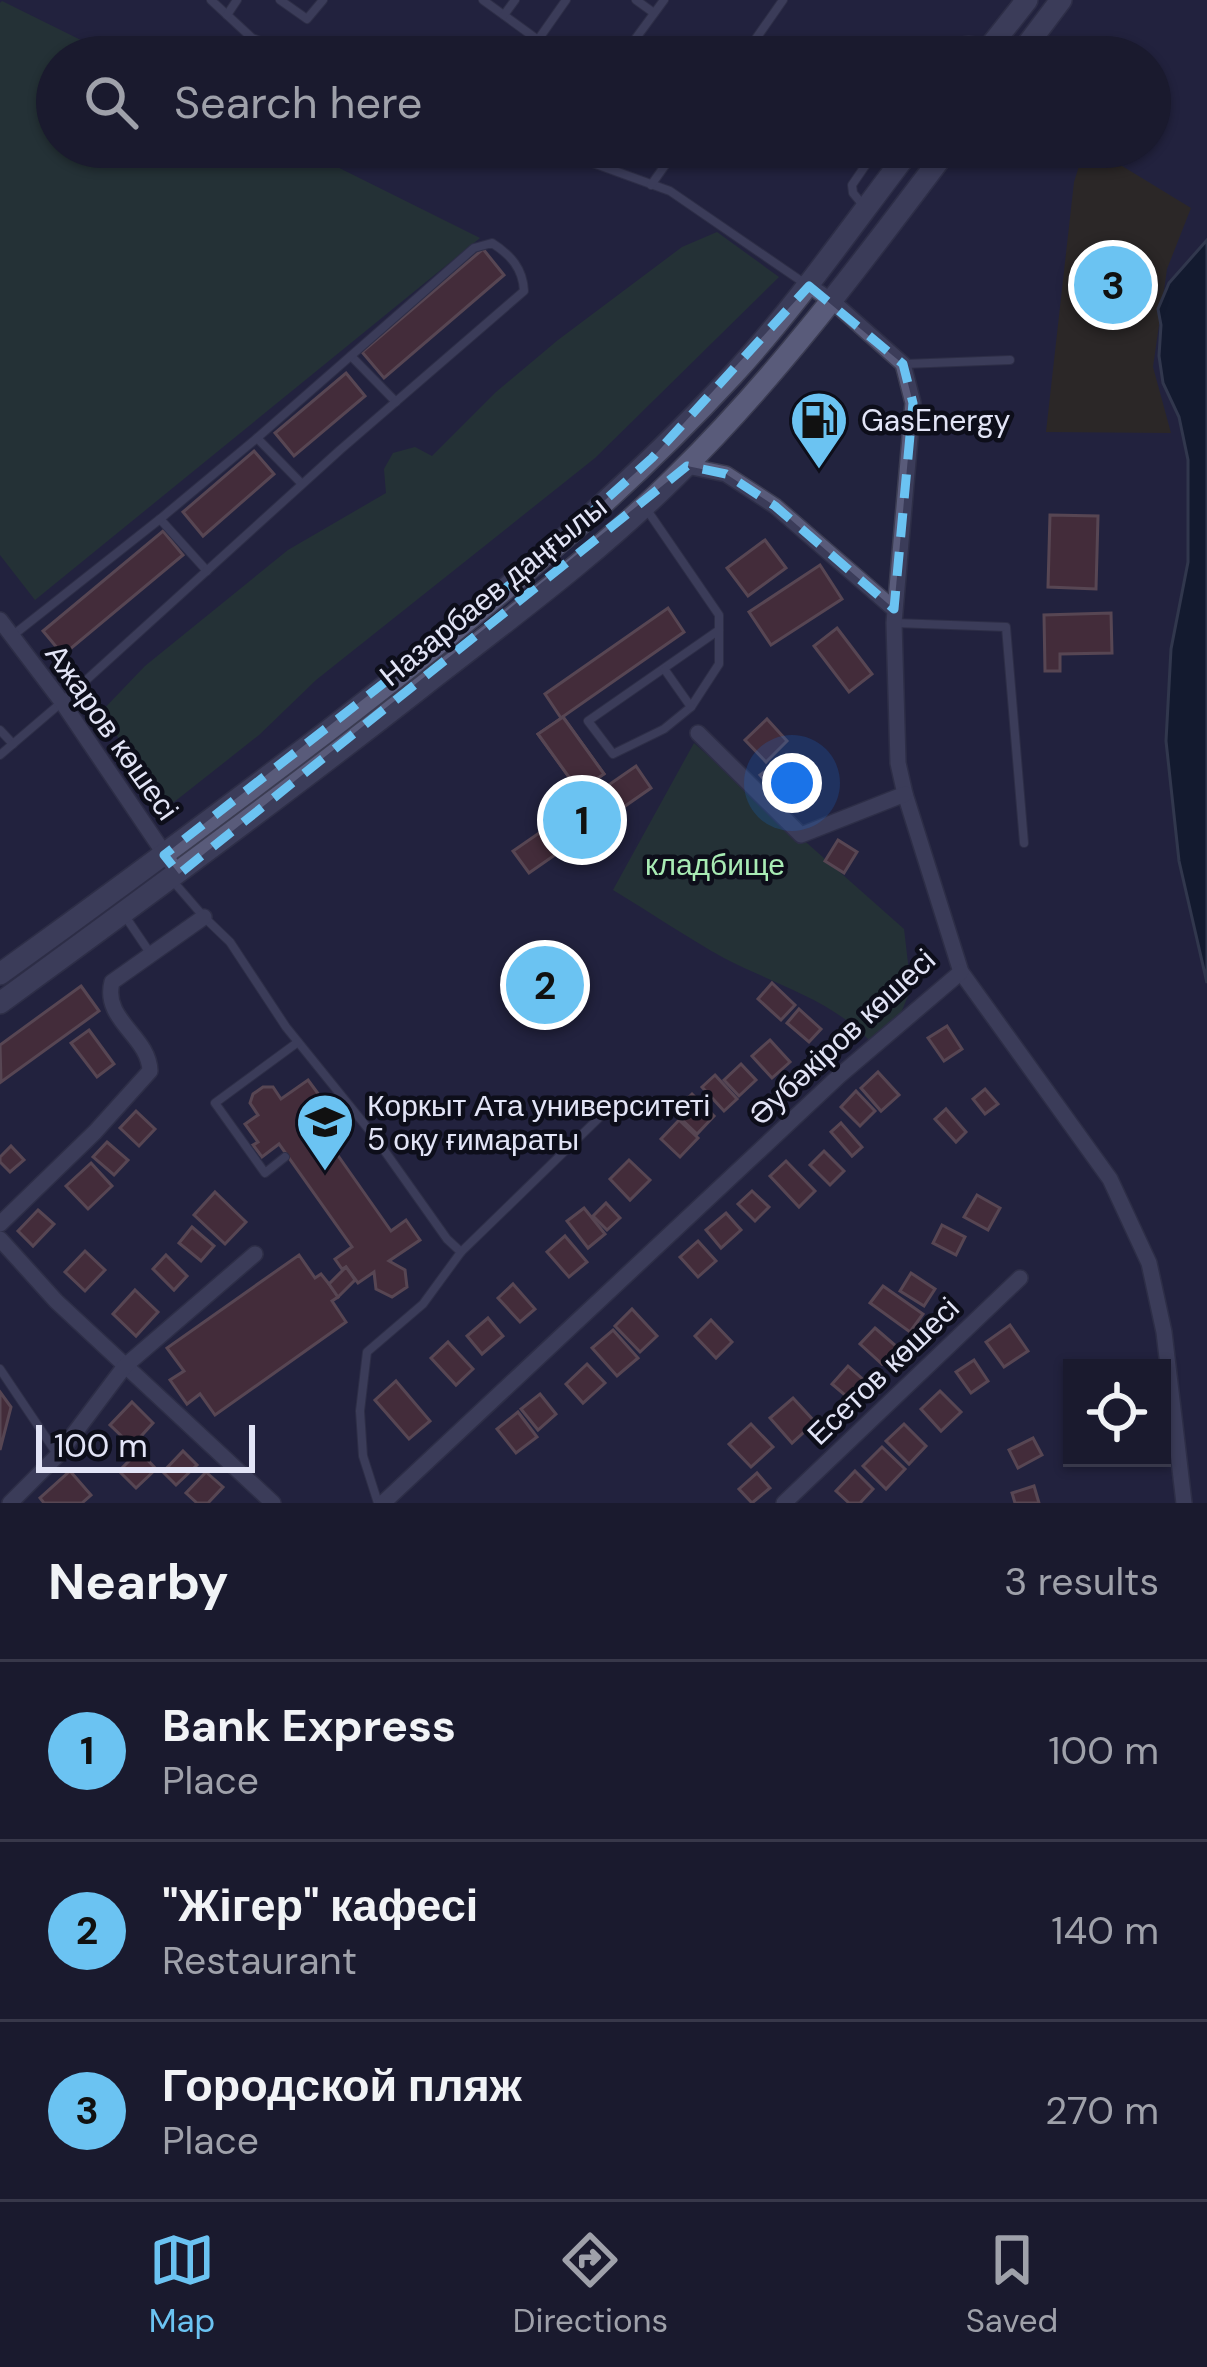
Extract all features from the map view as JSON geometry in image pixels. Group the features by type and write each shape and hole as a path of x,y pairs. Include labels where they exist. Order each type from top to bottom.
{"main road":[{"path":"999,36 1027,0"},
{"path":"1034,36 1061,0"},
{"name":"Назарбаев даңғылы","path":"0,974 412,666 652,458 733,375 809,286 896,168"},
{"name":"Назарбаев даңғылы","path":"0,1003 175,877 592,554 687,466 751,398 933,168"}],"street":[{"path":"809,286 903,364"},
{"name":"Әубәкіров көшесі","path":"381,1503 822,1091 961,972 898,763 894,616 914,403 903,364"},
{"path":"687,466 726,474 775,506 894,616"},
{"name":"Ажаров көшесі","path":"0,620 62,703 175,877"},
{"path":"698,733 801,835 904,794"},
{"path":"0,1224 147,1077 152,1064 113,1011 108,996 112,982 204,917"},
{"path":"961,972 1110,1179 1149,1263 1164,1332 1184,1503"},
{"path":"0,1238 56,1301 273,1503"},
{"path":"10,1503 58,1455 125,1366 255,1254"},
{"name":"Есетов көшесі","path":"784,1503 1019,1278"}],"lane":[{"path":"211,0 250,36"},
{"path":"227,15 237,0"},
{"path":"280,0 307,19 323,0"},
{"path":"483,0 533,36"},
{"path":"504,15 514,0"},
{"path":"541,36 566,0"},
{"path":"636,0 655,13"},
{"path":"638,36 664,0"},
{"path":"758,36 783,0"},
{"path":"607,168 670,191 809,286"},
{"path":"651,184 663,168"},
{"path":"864,168 852,185 865,208"},
{"path":"0,755 524,291 523,275 506,252 492,243 474,248 257,438 12,636"},
{"path":"351,356 396,402"},
{"path":"903,364 1010,360"},
{"path":"257,438 302,484"},
{"path":"645,506 718,615 719,664 691,706 664,729 613,754 588,721 718,630"},
{"path":"160,519 207,571"},
{"path":"894,616 1006,627 1024,843"},
{"path":"665,670 691,706"},
{"path":"0,730 13,744"},
{"path":"175,877 204,917 230,942 298,1042 461,1252"},
{"path":"124,913 151,955"},
{"path":"285,1157 265,1172 215,1103 298,1042"},
{"path":"381,1503 363,1456 360,1411 367,1352 423,1304 461,1252 604,1113"},
{"path":"0,1369 58,1455"}],"highlighted area":[{"path":"809,286 903,364 913,403 894,609 775,506 726,474 687,466 179,874 164,855 517,579 652,458"}],"green space":[{"path":"0,3 73,36 36,36 36,168 339,168 480,238 35,600 0,555"},
{"path":"717,232 779,277 595,458 316,680 259,735 169,806 100,713 145,666 288,550 386,493 384,469 393,453 415,447 432,456 496,392 558,340 682,247"},
{"name":"кладбище","path":"694,743 904,929 911,989 900,1015 869,1040 819,1003 724,958 613,890"}],"sand":[{"path":"1078,168 1125,168 1191,208 1167,269 1153,367 1171,433 1046,432"}],"water":[{"path":"1207,240 1207,983 1179,861 1166,741 1171,649 1188,562 1188,460 1179,417 1163,383 1158,309 1169,283"}],"building":[{"path":"483,249 504,275 384,378 362,352"},
{"path":"346,373 365,396 294,456 275,433"},
{"path":"254,451 274,474 203,536 183,512"},
{"path":"1050,515 1098,516 1096,589 1048,587"},
{"path":"163,531 183,555 63,655 43,631"},
{"path":"765,540 786,568 748,596 727,568"},
{"path":"820,565 842,599 771,645 749,612"},
{"path":"668,608 684,632 561,718 545,694"},
{"path":"1111,613 1112,653 1060,654 1060,671 1045,671 1044,615"},
{"path":"837,628 872,674 849,692 814,646"},
{"path":"563,717 604,774 579,791 538,734"},
{"path":"563,717 604,774 579,791 538,734"},
{"path":"767,719 787,741 766,762 745,740"},
{"path":"636,766 651,788 529,873 513,851"},
{"path":"771,767 781,780 771,788 760,775"},
{"path":"838,840 857,852 844,873 825,861"},
{"path":"772,983 795,1005 781,1020 758,999"},
{"path":"81,986 99,1011 1,1082 0,1045"},
{"path":"799,1009 821,1029 809,1042 787,1023"},
{"path":"947,1026 962,1049 944,1061 928,1038"},
{"path":"89,1030 114,1064 97,1077 71,1043"},
{"path":"770,1040 790,1062 772,1078 752,1056"},
{"path":"741,1064 756,1080 739,1096 724,1080"},
{"path":"878,1072 899,1095 881,1111 861,1088"},
{"path":"715,1075 737,1099 724,1111 702,1087"},
{"name":"Коркыт Ата университеті 5 оқу ғимараты","path":"308,1080 322,1099 306,1110 391,1231 406,1220 420,1240 389,1261 405,1270 407,1287 392,1297 376,1289 374,1272 358,1283 346,1267 342,1269 335,1259 352,1247 279,1144 262,1157 253,1145 258,1142 245,1124 258,1115 250,1103 253,1094 273,1087 281,1099"},
{"path":"985,1089 998,1104 985,1114 973,1099"},
{"path":"856,1091 875,1111 860,1126 841,1107"},
{"path":"692,1094 714,1116 697,1134 674,1112"},
{"path":"946,1109 966,1132 956,1142 935,1119"},
{"path":"136,1111 155,1129 139,1146 120,1128"},
{"path":"679,1120 698,1138 680,1157 661,1139"},
{"path":"841,1123 862,1147 852,1156 831,1132"},
{"path":"107,1142 128,1160 114,1175 93,1157"},
{"path":"11,1146 24,1160 10,1172 0,1157"},
{"path":"824,1151 844,1171 830,1185 810,1165"},
{"path":"629,1160 650,1180 630,1200 610,1179"},
{"path":"786,1161 815,1191 799,1207 770,1176"},
{"path":"91,1163 112,1186 88,1209 66,1186"},
{"path":"752,1191 769,1207 755,1221 738,1204"},
{"path":"215,1192 246,1222 225,1244 194,1215"},
{"path":"977,1195 1000,1208 988,1230 964,1217"},
{"path":"606,1203 620,1218 607,1230 593,1216"},
{"path":"584,1208 605,1234 588,1248 567,1221"},
{"path":"38,1210 54,1224 33,1246 18,1231"},
{"path":"726,1213 741,1230 721,1248 706,1230"},
{"path":"942,1225 965,1237 956,1255 933,1243"},
{"path":"192,1227 214,1246 201,1261 179,1243"},
{"path":"565,1236 587,1262 569,1277 547,1252"},
{"path":"698,1241 716,1261 698,1277 680,1257"},
{"path":"85,1251 105,1270 85,1291 65,1272"},
{"path":"166,1255 187,1276 174,1290 153,1269"},
{"path":"299,1255 315,1278 321,1274 329,1284 338,1297 332,1301 346,1322 215,1415 200,1394 187,1404 170,1380 184,1371 167,1348"},
{"path":"346,1267 355,1280 338,1297 329,1284"},
{"path":"911,1273 935,1289 924,1306 900,1291"},
{"path":"513,1284 535,1309 520,1322 498,1298"},
{"path":"883,1286 923,1314 910,1332 870,1303"},
{"path":"135,1290 158,1312 136,1336 113,1314"},
{"path":"632,1309 657,1336 640,1352 615,1326"},
{"path":"488,1318 503,1336 482,1354 467,1336"},
{"path":"711,1320 732,1342 716,1358 695,1336"},
{"path":"1010,1325 1028,1351 1004,1367 986,1342"},
{"path":"875,1328 897,1347 882,1364 860,1344"},
{"path":"613,1330 638,1358 617,1376 592,1348"},
{"path":"448,1342 473,1369 456,1385 431,1358"},
{"path":"974,1360 988,1381 971,1393 956,1372"},
{"path":"587,1364 605,1383 583,1403 566,1384"},
{"path":"848,1366 867,1383 852,1401 832,1384"},
{"path":"396,1381 430,1421 409,1439 375,1400"},
{"path":"940,1391 961,1412 941,1431 921,1409"},
{"path":"0,1392 11,1407 0,1450"},
{"path":"540,1394 556,1414 538,1430 521,1409"},
{"path":"793,1398 815,1422 792,1443 770,1418"},
{"path":"132,1402 153,1423 132,1446 110,1425"},
{"path":"518,1412 537,1437 516,1453 497,1429"},
{"path":"751,1424 773,1447 751,1467 729,1444"},
{"path":"904,1424 926,1446 909,1464 886,1441"},
{"path":"1033,1438 1042,1455 1018,1468 1009,1450"},
{"path":"882,1447 905,1469 886,1489 863,1466"},
{"path":"139,1451 156,1469 136,1488 119,1471"},
{"path":"183,1451 197,1465 176,1485 163,1472"},
{"path":"70,1471 91,1495 82,1503 44,1503 40,1498"},
{"path":"855,1471 873,1489 860,1503 849,1503 836,1491"},
{"path":"206,1472 223,1487 208,1503 197,1503 186,1493"},
{"path":"757,1473 770,1488 752,1503 739,1489"},
{"path":"1034,1486 1039,1503 1015,1503 1012,1493"}],"place":[{"name":"Городской пляж","path":"1113,285"},
{"name":"GasEnergy","path":"819,471"},
{"name":"Bank Express","path":"582,820"},
{"name":"\"Жігер\" кафесі","path":"545,985"},
{"name":"Коркыт Ата университеті 5 оқу ғимараты","path":"325,1173"}]}
